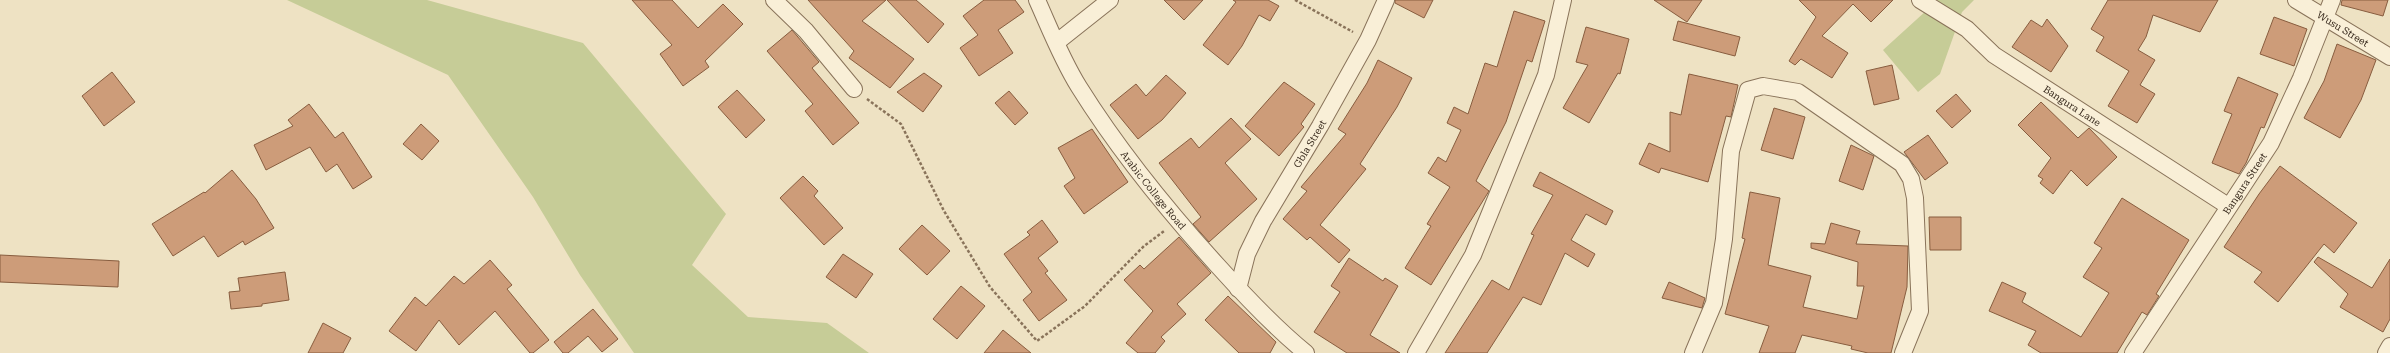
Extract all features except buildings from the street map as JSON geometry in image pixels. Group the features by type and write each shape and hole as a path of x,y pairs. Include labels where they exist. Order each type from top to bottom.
{"street":[{"path":"774,0 806,31 854,89"},
{"name":"Arabic College Road","path":"1037,0 1078,86 1177,222 1238,289 1287,338 1306,353"},
{"path":"1057,42 1110,0"},
{"name":"Gbla Street","path":"1238,289 1247,254 1263,221 1320,126 1368,40 1386,0"},
{"path":"1416,353 1473,255 1546,75 1562,0"},
{"name":"Bangura Lane","path":"1920,0 1966,29 1994,55 2228,206"},
{"name":"Wusu Street","path":"2296,0 2390,57"},
{"name":"Bangura Street","path":"2133,353 2228,206 2271,143 2301,78 2332,0"},
{"path":"1693,353 1714,302 1719,275 1731,151 1748,90 1763,86 1798,92 1902,164 1911,179 1915,198 1920,311 1903,353"},
{"path":"2386,353 2390,346"}],"path":[{"path":"1295,0 1368,40"},
{"path":"854,89 901,124 944,211 990,287 1037,342 1085,306 1144,246 1177,222"}],"green space":[{"path":"287,0 427,0 583,43 726,214 692,265 748,317 827,323 869,353 634,353 580,275 533,197 448,75"},
{"path":"1938,0 1974,0 1962,12 1940,74 1918,92 1883,50"}]}
